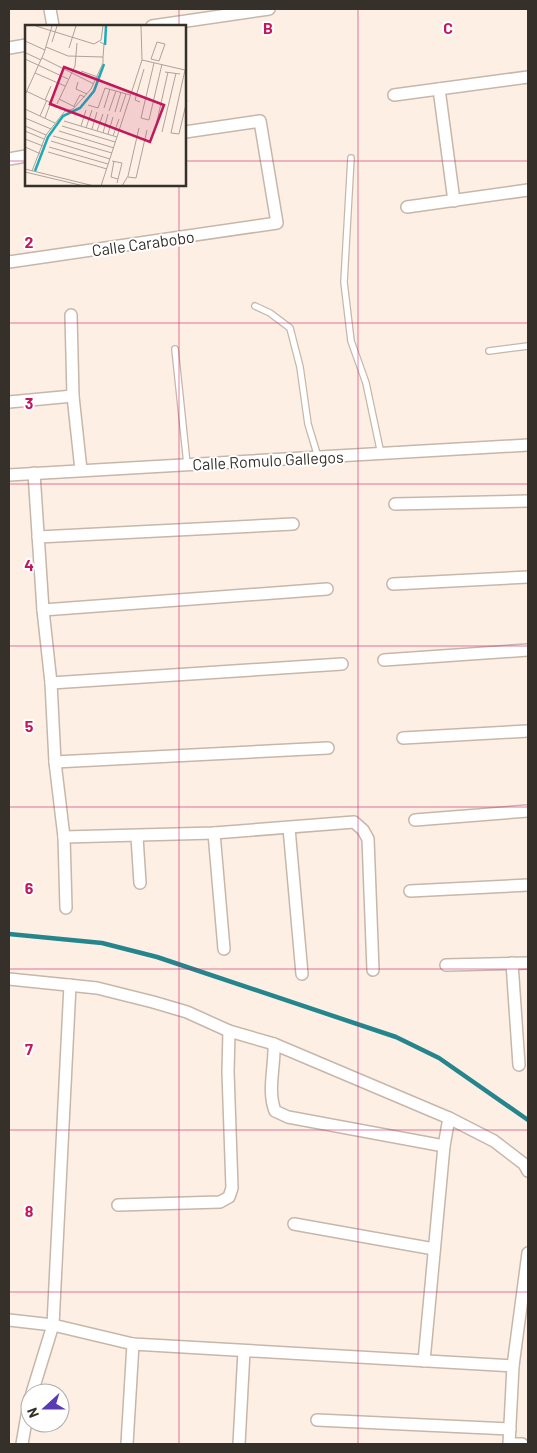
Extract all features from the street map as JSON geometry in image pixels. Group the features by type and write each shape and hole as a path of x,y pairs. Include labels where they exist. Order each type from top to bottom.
{"street":[{"path":"50,9 53,25"},
{"path":"159,25 269,9"},
{"path":"9,48 25,45"},
{"path":"394,95 528,77"},
{"path":"439,89 454,200"},
{"name":"Calle Carabobo","path":"9,262 277,223 260,121 186,132"},
{"path":"9,159 25,156"},
{"path":"407,207 528,190"},
{"path":"71,315 73,396 81,470"},
{"path":"9,402 73,396"},
{"name":"Calle Romulo Gallegos","path":"9,475 528,445"},
{"path":"34,473 43,610 51,683 55,762 64,837 66,908"},
{"path":"395,504 528,501"},
{"path":"38,537 293,524"},
{"path":"393,584 528,577"},
{"path":"43,610 327,589"},
{"path":"384,660 528,650"},
{"path":"51,683 342,664"},
{"path":"403,738 528,732"},
{"path":"55,762 328,748"},
{"path":"415,820 528,811"},
{"path":"64,837 137,837 289,828 354,822 363,830 368,839 373,970"},
{"path":"289,828 302,974"},
{"path":"214,833 224,949"},
{"path":"137,837 140,883"},
{"path":"410,891 528,885"},
{"path":"512,963 519,1065"},
{"path":"446,965 528,963"},
{"path":"9,979 97,988 186,1012 229,1031 274,1044 448,1118 494,1141 524,1164 528,1171"},
{"path":"35,1383 54,1325 70,985"},
{"path":"118,1206 220,1202 228,1197 232,1188 228,1072 229,1031"},
{"path":"274,1044 275,1059 270,1098 275,1112 444,1146"},
{"path":"424,1361 448,1118"},
{"path":"294,1224 434,1249"},
{"path":"522,1444 509,1444 512,1366 523,1321 528,1253"},
{"path":"9,1320 54,1325 133,1344 512,1366"},
{"path":"127,1444 133,1344"},
{"path":"239,1444 244,1351"},
{"path":"317,1420 510,1429"}],"lane":[{"path":"351,158 344,282 351,341 366,383 381,454"},
{"path":"256,306 270,313 290,328 300,367 308,424 318,458"},
{"path":"489,351 528,346"},
{"path":"175,349 187,464"}],"waterway":[{"path":"9,934 102,943 157,957 396,1037 439,1058 528,1120"}]}
